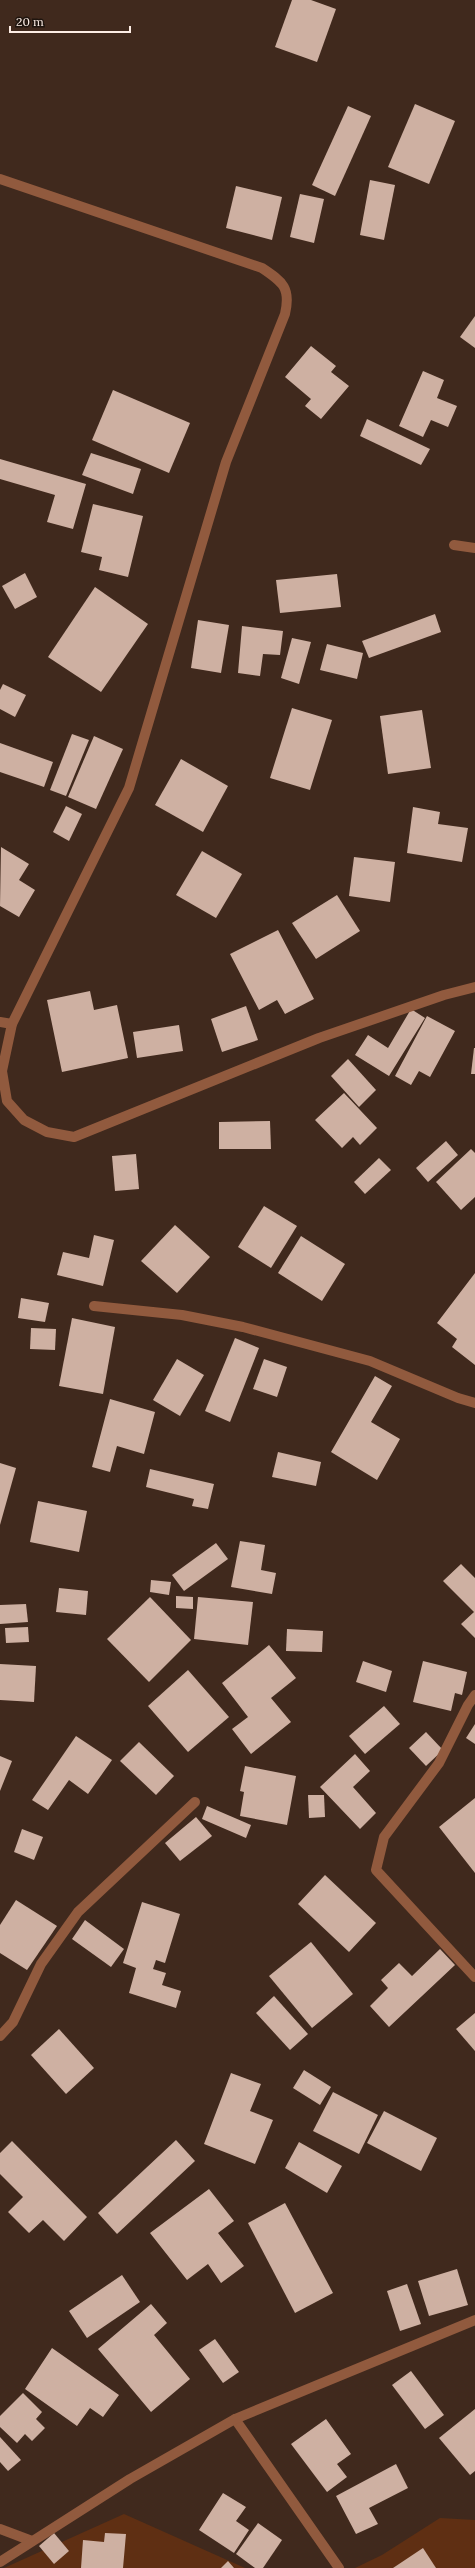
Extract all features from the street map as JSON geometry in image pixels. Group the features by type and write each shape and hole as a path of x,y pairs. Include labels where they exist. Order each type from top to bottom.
{"street":[{"path":"0,179 262,268 276,278 286,290 288,302 285,314 226,462 129,788 12,1024 2,1071 7,1101 24,1120 47,1132 74,1137 318,1038 444,995 475,987"},
{"path":"454,545 475,548"},
{"path":"0,1022 12,1024"},
{"path":"94,1306 182,1315 243,1327 370,1361 458,1398 475,1403"},
{"path":"475,1695 468,1705 439,1763 384,1837 376,1870 475,1977"},
{"path":"0,2036 13,2022 41,1964 78,1912 195,1802"},
{"path":"0,2562 130,2479 236,2419 475,2320"},
{"path":"236,2419 339,2568"},
{"path":"0,2529 32,2541"}],"shaded area":[{"path":"124,2514 245,2568 4,2568"},
{"path":"440,2518 475,2520 475,2568 355,2568 382,2555"}],"building":[{"path":"292,0 311,0 336,9 317,62 275,47"},
{"path":"415,104 455,121 429,184 388,167"},
{"path":"348,106 371,116 335,196 312,185"},
{"path":"370,180 395,185 384,240 360,235"},
{"path":"236,186 282,197 272,240 226,228"},
{"path":"300,194 324,199 314,243 290,237"},
{"path":"475,316 475,348 460,337"},
{"path":"311,346 336,366 331,372 349,386 321,419 305,406 311,399 285,377"},
{"path":"423,371 444,380 437,398 457,406 448,427 431,420 423,437 399,426"},
{"path":"113,390 190,423 169,473 92,440"},
{"path":"367,419 430,449 421,465 360,436"},
{"path":"91,453 141,469 133,494 82,475"},
{"path":"0,459 86,484 73,529 47,522 55,495 0,479"},
{"path":"93,504 143,516 128,577 99,570 102,557 81,552"},
{"path":"25,573 37,597 15,609 2,586"},
{"path":"337,574 341,607 280,613 276,580"},
{"path":"95,587 148,624 101,692 48,657"},
{"path":"435,614 441,632 369,658 362,641"},
{"path":"198,620 229,625 221,673 191,668"},
{"path":"242,626 283,631 280,655 263,654 260,676 238,673"},
{"path":"292,638 311,642 299,684 281,678"},
{"path":"327,644 363,653 357,679 320,670"},
{"path":"3,684 26,695 15,717 0,709 0,690"},
{"path":"292,708 332,720 310,790 270,778"},
{"path":"422,710 431,768 388,774 380,716"},
{"path":"72,734 89,740 66,796 50,790"},
{"path":"94,736 123,749 96,809 68,797"},
{"path":"0,743 53,762 44,787 0,772"},
{"path":"181,759 228,786 203,832 155,805"},
{"path":"66,806 82,814 69,841 53,832"},
{"path":"413,807 440,812 438,824 468,828 462,862 407,853"},
{"path":"1,847 29,864 19,880 35,890 19,917 0,906"},
{"path":"202,851 242,874 216,918 176,895"},
{"path":"354,857 395,862 390,902 349,896"},
{"path":"337,895 360,931 316,959 292,923"},
{"path":"278,930 314,999 285,1014 277,1000 259,1010 230,954"},
{"path":"90,991 94,1010 117,1005 128,1058 62,1072 47,1000"},
{"path":"246,1006 258,1040 222,1052 211,1019"},
{"path":"411,1009 425,1018 389,1076 355,1055 368,1035 388,1048"},
{"path":"427,1016 455,1031 430,1077 419,1071 411,1085 395,1076"},
{"path":"179,1025 183,1051 137,1058 133,1032"},
{"path":"474,1048 475,1074 471,1074"},
{"path":"348,1059 376,1090 359,1107 331,1076"},
{"path":"344,1093 377,1128 360,1145 353,1137 342,1148 315,1120"},
{"path":"270,1121 271,1149 219,1149 219,1122"},
{"path":"446,1141 458,1155 428,1182 416,1168"},
{"path":"471,1149 475,1153 475,1197 461,1210 436,1182"},
{"path":"136,1154 139,1189 115,1191 112,1156"},
{"path":"379,1158 391,1170 365,1194 354,1182"},
{"path":"264,1206 297,1226 271,1268 238,1247"},
{"path":"175,1225 210,1257 177,1293 141,1261"},
{"path":"94,1235 114,1240 103,1286 57,1275 63,1252 89,1258"},
{"path":"301,1236 345,1264 322,1301 278,1273"},
{"path":"475,1273 475,1365 452,1347 457,1339 437,1323"},
{"path":"21,1298 49,1303 45,1322 18,1318"},
{"path":"72,1318 115,1327 103,1394 59,1386"},
{"path":"31,1328 56,1329 55,1350 30,1349"},
{"path":"235,1338 259,1348 230,1422 205,1411"},
{"path":"177,1359 204,1375 180,1416 153,1400"},
{"path":"264,1359 287,1367 277,1397 253,1389"},
{"path":"375,1376 392,1386 371,1422 400,1439 377,1480 331,1452"},
{"path":"110,1399 155,1412 144,1454 117,1446 110,1472 92,1467"},
{"path":"278,1452 321,1462 316,1486 272,1477"},
{"path":"0,1463 16,1468 0,1525"},
{"path":"150,1469 214,1484 208,1509 192,1506 194,1499 146,1487"},
{"path":"38,1501 87,1511 79,1552 30,1542"},
{"path":"240,1541 265,1545 261,1570 276,1573 272,1594 231,1587"},
{"path":"216,1543 228,1559 184,1591 172,1575"},
{"path":"461,1564 475,1578 475,1638 461,1624 474,1612 443,1581"},
{"path":"151,1580 171,1582 169,1595 150,1592"},
{"path":"59,1588 88,1591 86,1615 56,1612"},
{"path":"176,1596 193,1597 193,1609 176,1608"},
{"path":"150,1597 191,1640 149,1682 107,1639"},
{"path":"198,1597 253,1602 248,1645 194,1639"},
{"path":"26,1604 28,1622 0,1624 0,1605"},
{"path":"28,1627 29,1642 6,1643 5,1628"},
{"path":"287,1629 323,1631 322,1652 286,1651"},
{"path":"269,1645 296,1678 271,1698 291,1722 251,1754 232,1729 248,1717 222,1683"},
{"path":"363,1661 392,1671 386,1692 356,1682"},
{"path":"423,1661 467,1672 462,1695 455,1693 451,1711 413,1702"},
{"path":"0,1664 36,1666 34,1702 0,1700"},
{"path":"188,1670 229,1717 188,1752 148,1706"},
{"path":"384,1706 400,1724 365,1754 349,1736"},
{"path":"475,1724 475,1744 466,1738"},
{"path":"426,1732 443,1750 426,1766 409,1748"},
{"path":"76,1736 112,1760 88,1794 69,1780 48,1810 32,1800"},
{"path":"139,1742 174,1776 156,1795 120,1761"},
{"path":"355,1754 370,1771 353,1787 376,1813 360,1829 320,1787"},
{"path":"0,1756 12,1761 0,1791"},
{"path":"245,1766 296,1776 287,1825 240,1816 244,1792 240,1791"},
{"path":"308,1795 324,1795 325,1817 309,1818"},
{"path":"475,1798 475,1873 439,1827"},
{"path":"207,1806 251,1825 246,1838 202,1819"},
{"path":"196,1817 212,1836 180,1861 165,1843"},
{"path":"22,1829 43,1837 34,1860 14,1852"},
{"path":"325,1875 376,1923 349,1952 298,1904"},
{"path":"16,1900 57,1926 27,1970 0,1953 0,1925"},
{"path":"142,1902 180,1914 165,1963 156,1960 153,1969 166,1973 162,1985 181,1991 176,2008 129,1993 136,1968 123,1963"},
{"path":"85,1920 124,1949 111,1967 72,1939"},
{"path":"311,1942 353,1994 312,2028 269,1976"},
{"path":"440,1949 455,1965 389,2027 370,2006 388,1988 381,1980 399,1963 412,1976"},
{"path":"274,1996 308,2034 290,2050 256,2013"},
{"path":"475,2013 475,2051 456,2029"},
{"path":"59,2029 94,2068 66,2094 31,2055"},
{"path":"304,2070 331,2087 320,2105 293,2088"},
{"path":"231,2073 261,2084 250,2111 273,2120 255,2164 204,2144"},
{"path":"333,2092 378,2115 359,2154 313,2131"},
{"path":"384,2111 437,2138 421,2171 367,2143"},
{"path":"176,2140 195,2161 117,2234 98,2213"},
{"path":"12,2141 87,2217 64,2241 43,2220 29,2233 8,2212 23,2197 0,2174 0,2153"},
{"path":"299,2142 342,2166 327,2193 285,2168"},
{"path":"209,2189 234,2221 218,2233 244,2266 221,2283 208,2264 187,2280 150,2233"},
{"path":"285,2203 333,2293 295,2313 248,2223"},
{"path":"457,2269 468,2305 429,2316 418,2281"},
{"path":"122,2275 140,2302 87,2338 69,2311"},
{"path":"407,2284 421,2324 400,2331 387,2291"},
{"path":"151,2304 167,2323 154,2335 190,2379 151,2412 98,2349"},
{"path":"215,2339 239,2372 223,2383 199,2350"},
{"path":"52,2348 119,2395 103,2417 90,2408 77,2426 25,2389"},
{"path":"411,2371 444,2415 425,2429 392,2385"},
{"path":"23,2393 42,2412 36,2419 45,2428 32,2441 25,2434 17,2443 0,2427 0,2416"},
{"path":"475,2409 475,2471 470,2475 439,2438"},
{"path":"326,2419 351,2454 337,2464 347,2477 327,2492 291,2444"},
{"path":"0,2437 21,2460 8,2471 0,2462"},
{"path":"396,2464 408,2488 369,2508 378,2524 356,2534 336,2496"},
{"path":"223,2493 246,2507 236,2521 249,2530 234,2553 199,2530"},
{"path":"258,2523 282,2540 263,2568 255,2568 236,2554"},
{"path":"54,2533 69,2551 54,2564 39,2546"},
{"path":"105,2533 126,2534 123,2568 81,2568 83,2540 104,2542"},
{"path":"423,2548 436,2568 393,2568"},
{"path":"228,2561 234,2568 221,2568"}]}
